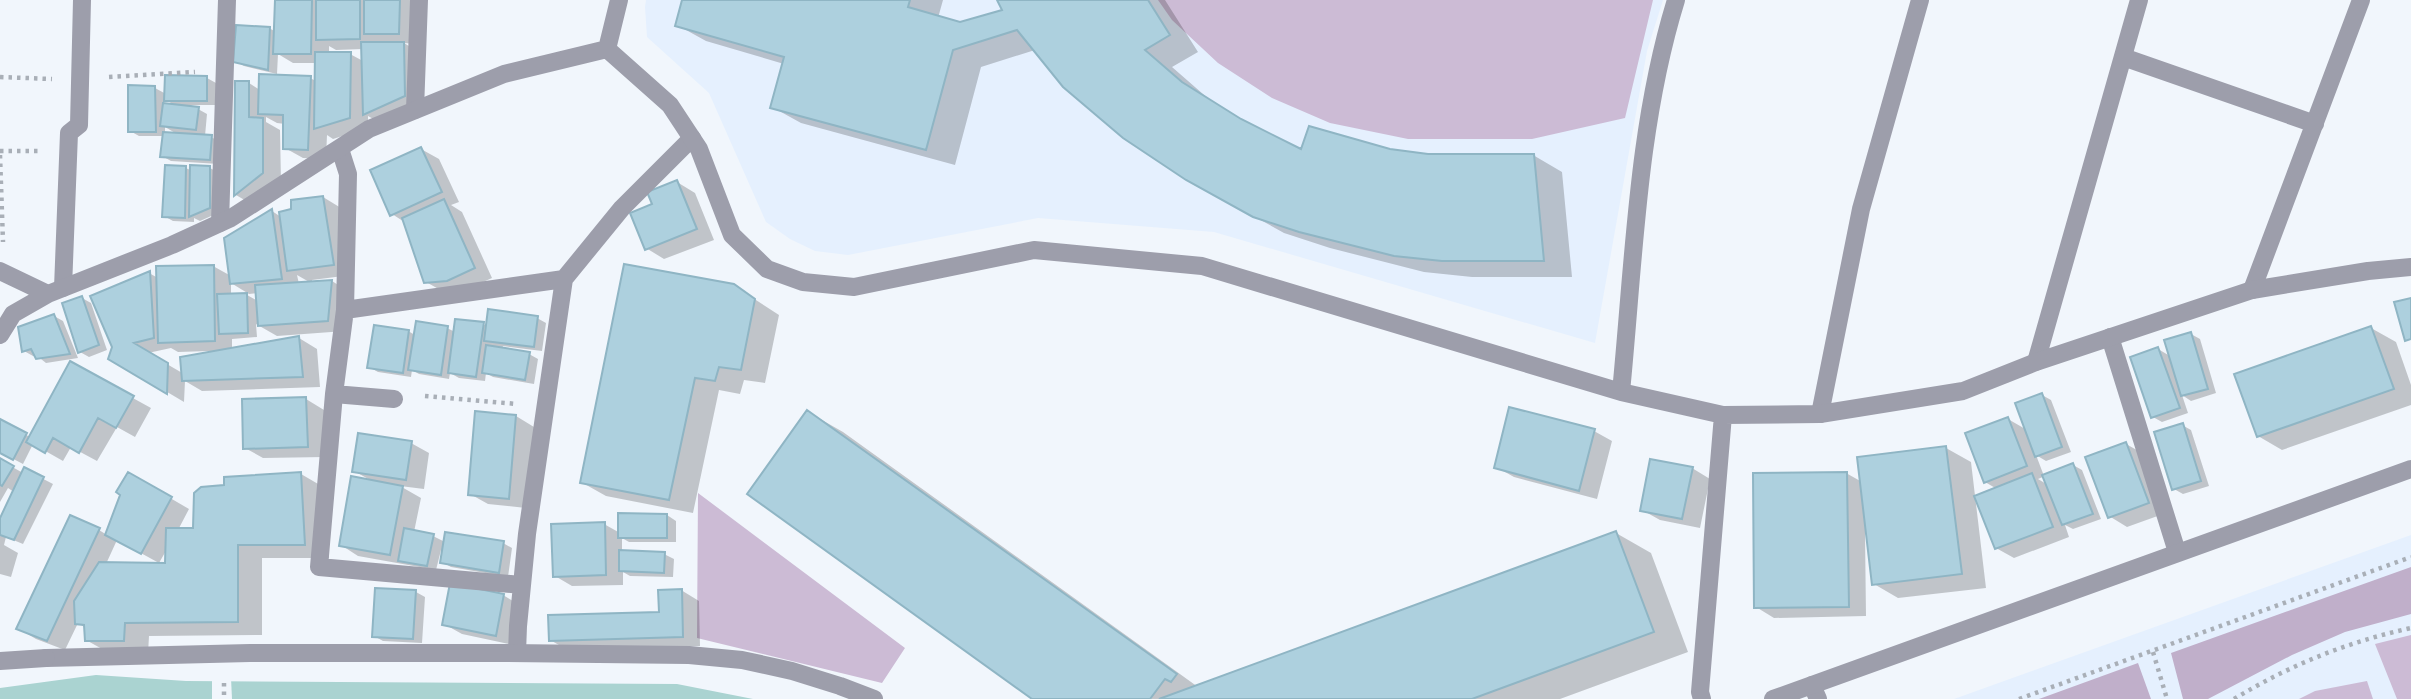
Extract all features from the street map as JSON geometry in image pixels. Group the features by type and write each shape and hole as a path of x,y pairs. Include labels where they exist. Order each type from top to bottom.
{"street":[{"path":"56,291 69,133 79,125 82,0"},
{"path":"220,223 227,0"},
{"path":"415,110 419,0"},
{"path":"607,49 618,0"},
{"path":"1621,392 1646,136 1667,30 1676,0"},
{"path":"1820,414 1861,209 1920,0"},
{"path":"2036,362 2139,0"},
{"path":"2252,290 2361,0"},
{"path":"0,335 13,314 56,291 220,223 369,129 504,74 607,49"},
{"path":"607,49 670,105 699,149 732,236 767,269 803,282 853,287 1034,250 1202,266 1621,392 1723,415 1820,414 1963,391 2036,362 2252,290 2368,271 2411,267"},
{"path":"2123,57 2315,124"},
{"path":"517,653 527,534 564,279 622,208 692,138"},
{"path":"340,149 348,174 345,310 334,394 319,566 522,585"},
{"path":"2,271 56,291"},
{"path":"345,310 564,279"},
{"path":"2110,337 2177,552"},
{"path":"334,394 394,399"},
{"path":"1702,699 1700,691 1723,415"},
{"path":"1773,699 1815,692 2177,552 2411,469"},
{"path":"0,661 204,653 689,655 742,660 840,685 874,699"}],"path":[{"path":"0,155 2,271"},
{"path":"394,399 406,394 547,407"},
{"path":"2019,699 2411,557"},
{"path":"2234,699 2263,681 2314,657 2371,636 2411,628"},
{"path":"2153,652 2167,699"}],"shaded area":[{"path":"646,0 1663,0 1647,51 1595,343 1214,232 1038,218 848,255 815,251 790,239 766,222 709,93 647,37"},
{"path":"1158,0 1653,0 1625,118 1532,139 1408,139 1330,123 1272,98 1218,63 1172,20"},
{"path":"698,493 905,648 882,683 697,638"},
{"path":"2411,535 2411,699 1954,699"},
{"path":"2411,567 2411,614 2345,632 2292,655 2208,699 2183,699 2171,653"},
{"path":"2411,635 2411,699 2397,699 2375,644"},
{"path":"2138,663 2151,699 2039,699"},
{"path":"96,675 186,681 677,684 753,699 0,699 0,688"},
{"path":"2367,681 2373,699 2299,699 2315,691"}],"pier":[{"path":"212,678 231,678 232,699 212,699"}],"building":[{"path":"275,0 312,0 311,54 273,54"},
{"path":"316,0 360,0 360,39 316,40"},
{"path":"364,0 400,0 399,34 364,34"},
{"path":"682,0 910,0 908,7 960,22 1002,10 997,0 1148,0 1170,35 1145,50 1182,82 1241,119 1301,149 1309,126 1390,149 1428,154 1534,154 1544,261 1442,261 1394,256 1299,232 1253,217 1186,180 1123,138 1063,87 1017,30 953,50 926,150 770,108 784,57 675,26"},
{"path":"236,25 270,27 268,70 233,62"},
{"path":"361,42 404,42 405,96 363,115"},
{"path":"315,52 351,52 350,118 314,129"},
{"path":"259,74 311,76 308,150 283,149 283,115 258,114"},
{"path":"165,75 207,76 207,101 164,101"},
{"path":"235,81 249,81 249,117 263,118 263,173 234,196"},
{"path":"128,85 155,86 156,132 128,132"},
{"path":"163,103 199,107 196,130 160,126"},
{"path":"163,132 212,135 210,160 160,157"},
{"path":"421,147 442,192 390,216 370,170"},
{"path":"165,165 186,166 185,218 162,217"},
{"path":"190,165 210,166 210,208 189,217"},
{"path":"677,180 697,229 645,250 630,213 652,204 647,192"},
{"path":"323,196 334,265 287,271 279,212 291,209 291,200"},
{"path":"444,199 475,268 447,281 424,283 402,218"},
{"path":"272,209 282,279 230,284 224,238"},
{"path":"624,264 734,284 755,299 741,370 719,367 715,381 695,378 669,500 580,483"},
{"path":"214,265 215,341 158,343 156,266"},
{"path":"150,271 154,338 134,343 168,363 167,394 108,359 112,347 90,296"},
{"path":"332,280 328,321 258,326 255,285"},
{"path":"247,293 248,333 219,334 217,294"},
{"path":"82,296 99,345 78,353 62,303"},
{"path":"2411,298 2411,339 2405,341 2394,302"},
{"path":"488,309 538,316 534,347 484,341"},
{"path":"54,314 70,354 36,359 31,349 22,352 18,327"},
{"path":"455,319 484,322 476,377 448,373"},
{"path":"416,321 448,326 441,375 408,370"},
{"path":"374,325 409,330 403,373 367,368"},
{"path":"2371,326 2394,389 2257,437 2234,374"},
{"path":"2191,332 2208,389 2181,396 2164,340"},
{"path":"299,336 303,377 182,381 180,357"},
{"path":"486,345 530,352 525,380 482,373"},
{"path":"2158,347 2180,408 2151,418 2130,357"},
{"path":"70,361 134,396 116,428 98,418 79,453 53,438 45,453 26,442"},
{"path":"2042,393 2062,447 2035,457 2015,403"},
{"path":"306,397 308,447 243,449 242,399"},
{"path":"1509,407 1595,429 1579,491 1494,468"},
{"path":"807,410 1177,674 1171,682 1165,679 1150,699 1032,699 747,494"},
{"path":"475,411 516,415 509,499 468,495"},
{"path":"2008,417 2027,466 1984,483 1965,433"},
{"path":"0,419 27,433 13,460 0,453"},
{"path":"2183,423 2201,481 2172,490 2154,432"},
{"path":"358,433 412,441 406,480 352,472"},
{"path":"2126,442 2149,503 2108,518 2085,457"},
{"path":"1946,446 1962,574 1872,585 1857,457"},
{"path":"0,458 14,466 2,486 0,485"},
{"path":"1650,459 1693,467 1682,519 1640,511"},
{"path":"2073,463 2093,514 2062,525 2042,475"},
{"path":"24,467 44,477 14,540 0,535 0,518"},
{"path":"128,472 172,497 141,554 105,535 120,495 116,492"},
{"path":"301,472 305,545 238,545 238,622 125,623 124,641 85,641 84,625 75,624 74,601 99,562 165,563 166,528 193,528 194,493 201,487 224,485 224,477"},
{"path":"1847,472 1849,607 1754,608 1753,473"},
{"path":"2032,473 2053,527 1995,549 1974,496"},
{"path":"351,476 403,486 390,555 339,546"},
{"path":"618,513 667,514 667,538 618,538"},
{"path":"70,515 100,528 47,641 16,629"},
{"path":"605,522 606,575 553,577 551,524"},
{"path":"404,528 434,534 427,566 398,561"},
{"path":"1616,531 1654,632 1472,699 1159,699"},
{"path":"445,532 504,541 499,573 440,563"},
{"path":"619,550 665,552 664,573 619,571"},
{"path":"450,583 504,594 496,636 442,625"},
{"path":"375,588 416,590 413,639 372,637"},
{"path":"682,589 683,637 549,641 548,615 659,612 658,590"}]}
